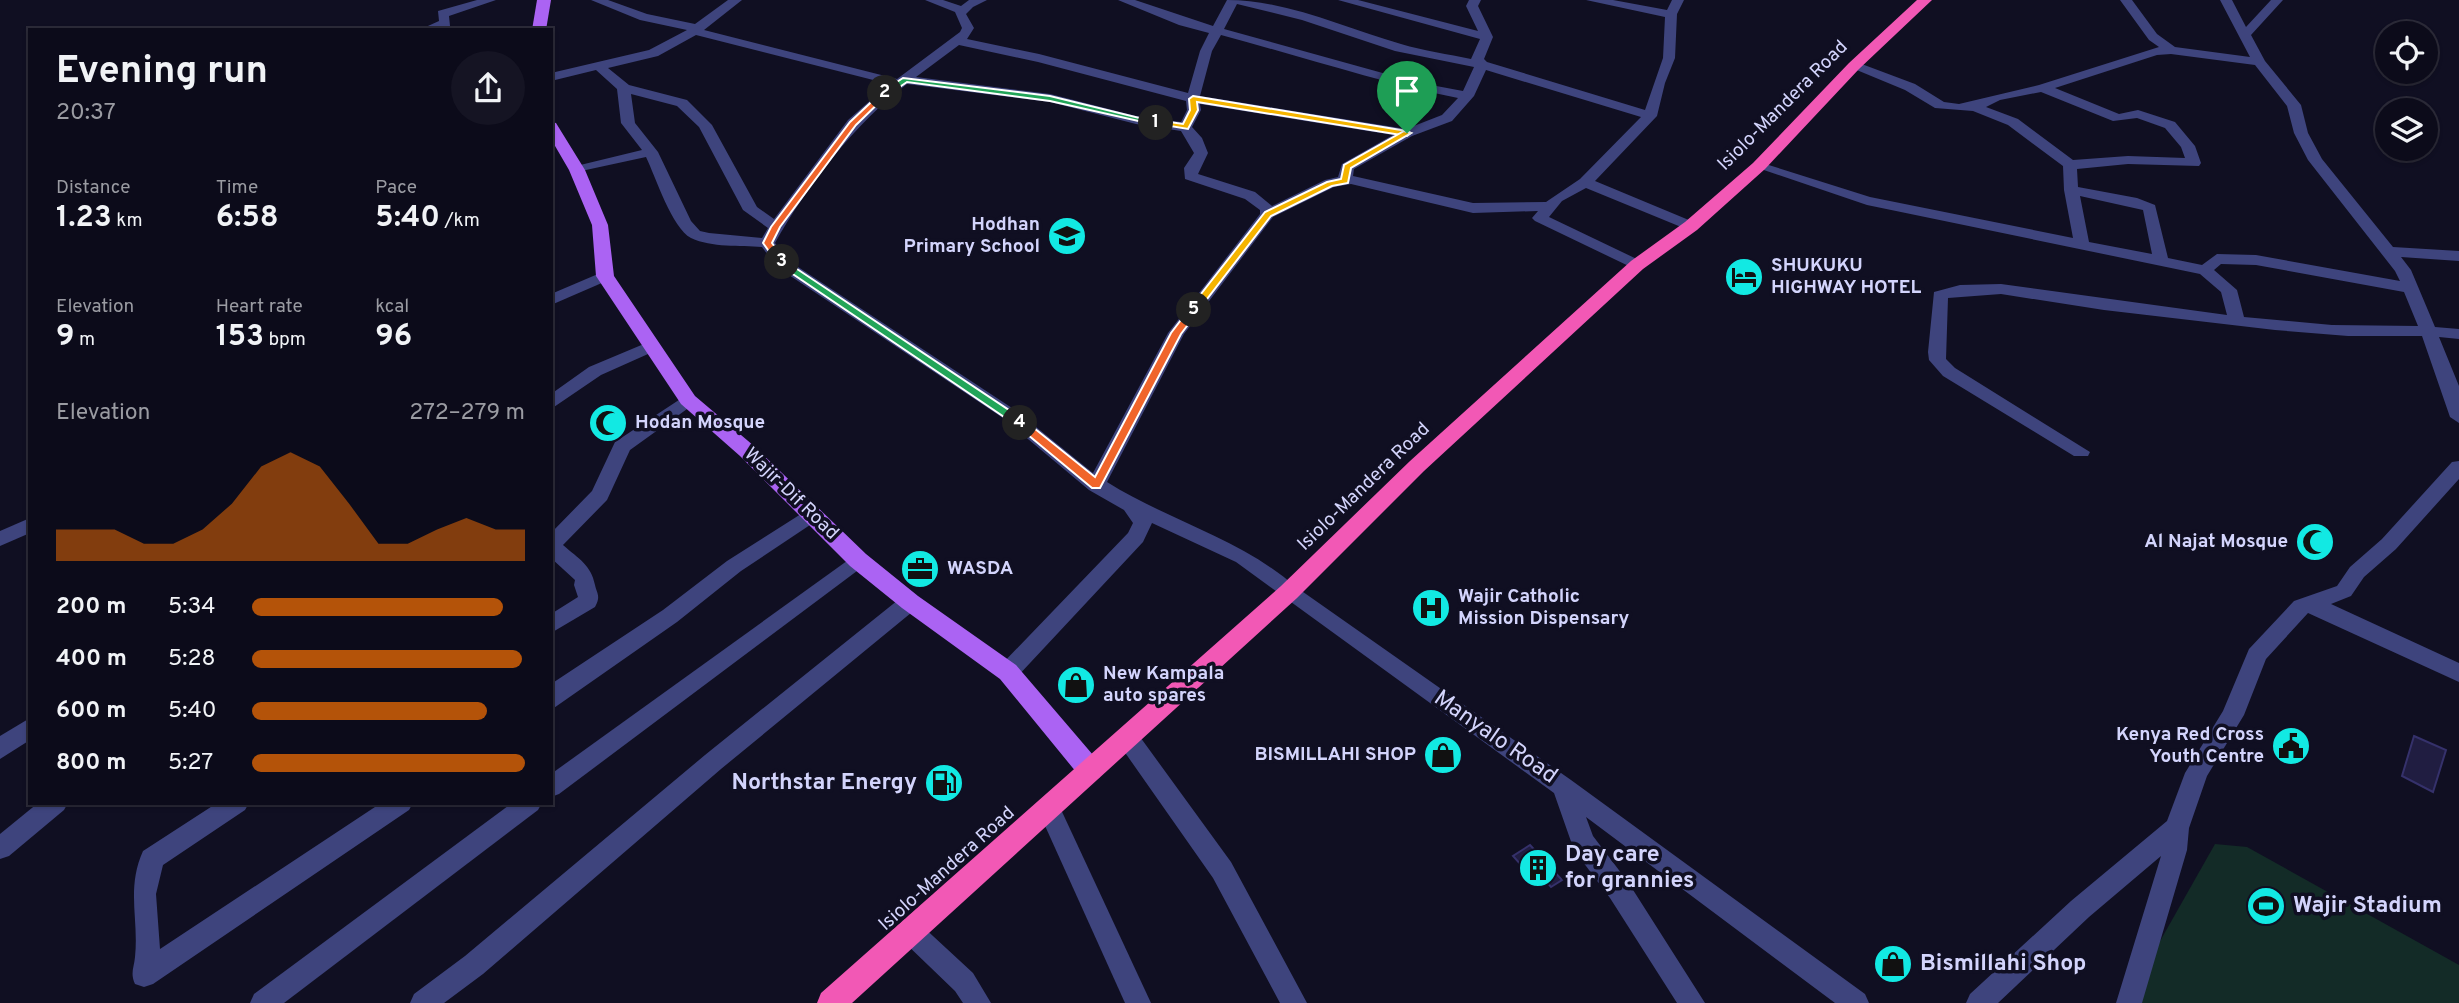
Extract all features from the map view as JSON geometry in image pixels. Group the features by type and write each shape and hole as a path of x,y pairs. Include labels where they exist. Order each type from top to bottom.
{"highway":[{"name":"Isiolo-Mandera Road","path":"842,999 911,932 1289,592 1417,466 1637,265 1691,226 1759,166 1854,66 1925,0"}],"main road":[{"path":"540,28 544,0"},
{"name":"Wajir-Dif Road","path":"553,128 577,170 600,225 605,276 688,400 747,451 858,560 910,602 1008,672 1090,770"}],"street":[{"path":"431,28 446,23 442,14 490,0"},
{"path":"597,0 644,17 690,26 694,30 902,81 1050,99 1136,120 1185,127 1195,138 1201,153 1191,168 1190,176 1202,183 1227,185 1245,192 1264,205 1268,214"},
{"path":"553,76 653,53 694,30 736,0"},
{"path":"931,0 962,10 981,0"},
{"path":"1124,0 1218,31 1335,61 1412,85 1467,96"},
{"path":"1185,127 1194,110 1193,99 1206,51 1235,0 1306,17 1400,48 1482,65 1600,98 1650,116"},
{"path":"1344,0 1487,37"},
{"path":"1475,0 1473,13 1487,37"},
{"path":"1592,0 1671,14"},
{"path":"1637,265 1540,218 1557,198 1586,182 1650,116 1669,58 1671,14 1678,0"},
{"path":"2126,0 2153,37 2171,50"},
{"path":"2226,0 2246,33 2259,62 2294,105 2301,133 2315,160 2390,252 2411,288 2449,382 2459,417"},
{"path":"2246,33 2277,0"},
{"path":"624,88 628,123 651,152 684,223 695,234 708,238 767,243 853,123 875,101 967,34 968,28 960,14 962,10"},
{"path":"1482,65 1477,59 1487,37"},
{"path":"957,41 1040,58 1193,99 1407,133"},
{"path":"1975,107 1996,97 2042,88 2146,54 2171,50 2259,62"},
{"path":"597,65 624,88 682,103 705,125 751,210 776,227"},
{"path":"1345,181 1347,167 1407,133 1447,118 1467,96 1482,65"},
{"path":"1854,66 1910,87 1940,106 1975,107 2019,126 2070,164 2128,160 2194,163 2188,146 2170,125 2148,116 2119,118 2042,88"},
{"path":"577,170 651,152"},
{"path":"2070,164 2071,191 2082,244"},
{"path":"1759,166 1867,201 2205,270 2229,290 2236,320"},
{"path":"1096,485 1176,333 1268,214 1330,183 1345,181 1473,208 1550,206"},
{"path":"1586,182 1691,226"},
{"path":"2071,191 2137,202 2150,208 2161,261"},
{"name":"Manyalo Road","path":"767,243 783,264 1011,415 1096,485 1130,504 1237,552 1269,572 1289,592 1563,787 1583,842 1619,890 1692,1003"},
{"path":"2390,252 2459,256"},
{"path":"2205,270 2217,258 2256,260 2411,288"},
{"path":"553,299 605,276"},
{"path":"2081,452 1949,372 1938,360 1940,295 1962,291 2011,291 2333,330 2428,329 2459,334"},
{"path":"553,402 595,370 651,346"},
{"path":"553,543 600,495 622,446 688,400"},
{"path":"2129,1003 2175,850 2178,828 2197,773 2233,715 2257,655 2301,607 2344,592 2357,572 2389,544 2459,467"},
{"path":"1008,672 1136,537 1143,522 1130,504"},
{"path":"553,697 556,692 670,617 734,566 812,514"},
{"path":"0,539 28,526"},
{"path":"553,547 586,578 583,584 589,592 588,601 553,624"},
{"path":"553,786 858,560"},
{"path":"423,1003 474,965 713,762 910,602"},
{"path":"2311,604 2459,673"},
{"path":"0,750 28,729"},
{"path":"1128,737 1222,870 1294,1003"},
{"path":"1563,787 1856,1003"},
{"path":"0,848 54,805"},
{"path":"234,805 152,859 144,894 148,956 144,975 398,805"},
{"path":"263,1003 527,805"},
{"path":"1049,808 1138,1003"},
{"path":"1979,1003 2080,909 2178,828"},
{"path":"911,932 964,982 978,1003"}],"green space":[{"name":"Wajir Stadium","path":"2215,844 2247,847 2459,965 2459,1003 2125,1003"}],"building":[{"path":"2414,736 2446,750 2433,792 2402,776"},
{"name":"Day care for grannies","path":"1530,845 1562,880 1551,887 1546,881 1539,885 1513,856"}],"place":[{"name":"Hodhan Primary School","path":"1067,236"},
{"name":"SHUKUKU HIGHWAY HOTEL","path":"1744,277"},
{"name":"Hodan Mosque","path":"608,423"},
{"name":"Al Najat Mosque","path":"2315,542"},
{"name":"WASDA","path":"920,569"},
{"name":"Wajir Catholic Mission Dispensary","path":"1431,608"},
{"name":"New Kampala auto spares","path":"1076,685"},
{"name":"Kenya Red Cross Youth Centre","path":"2291,746"},
{"name":"BISMILLAHI SHOP","path":"1443,755"},
{"name":"Northstar Energy","path":"944,783"},
{"name":"Day care for grannies","path":"1538,868"},
{"name":"Wajir Stadium","path":"2266,906"},
{"name":"Bismillahi Shop","path":"1893,964"}],"route":[{"path":"906,80 1050,99 1136,120 1185,127 1194,110 1193,99 1407,133 1347,167 1345,181 1330,183 1268,214 1176,333 1096,485 1011,415 783,264 767,243 853,123 875,101 906,80"}]}
